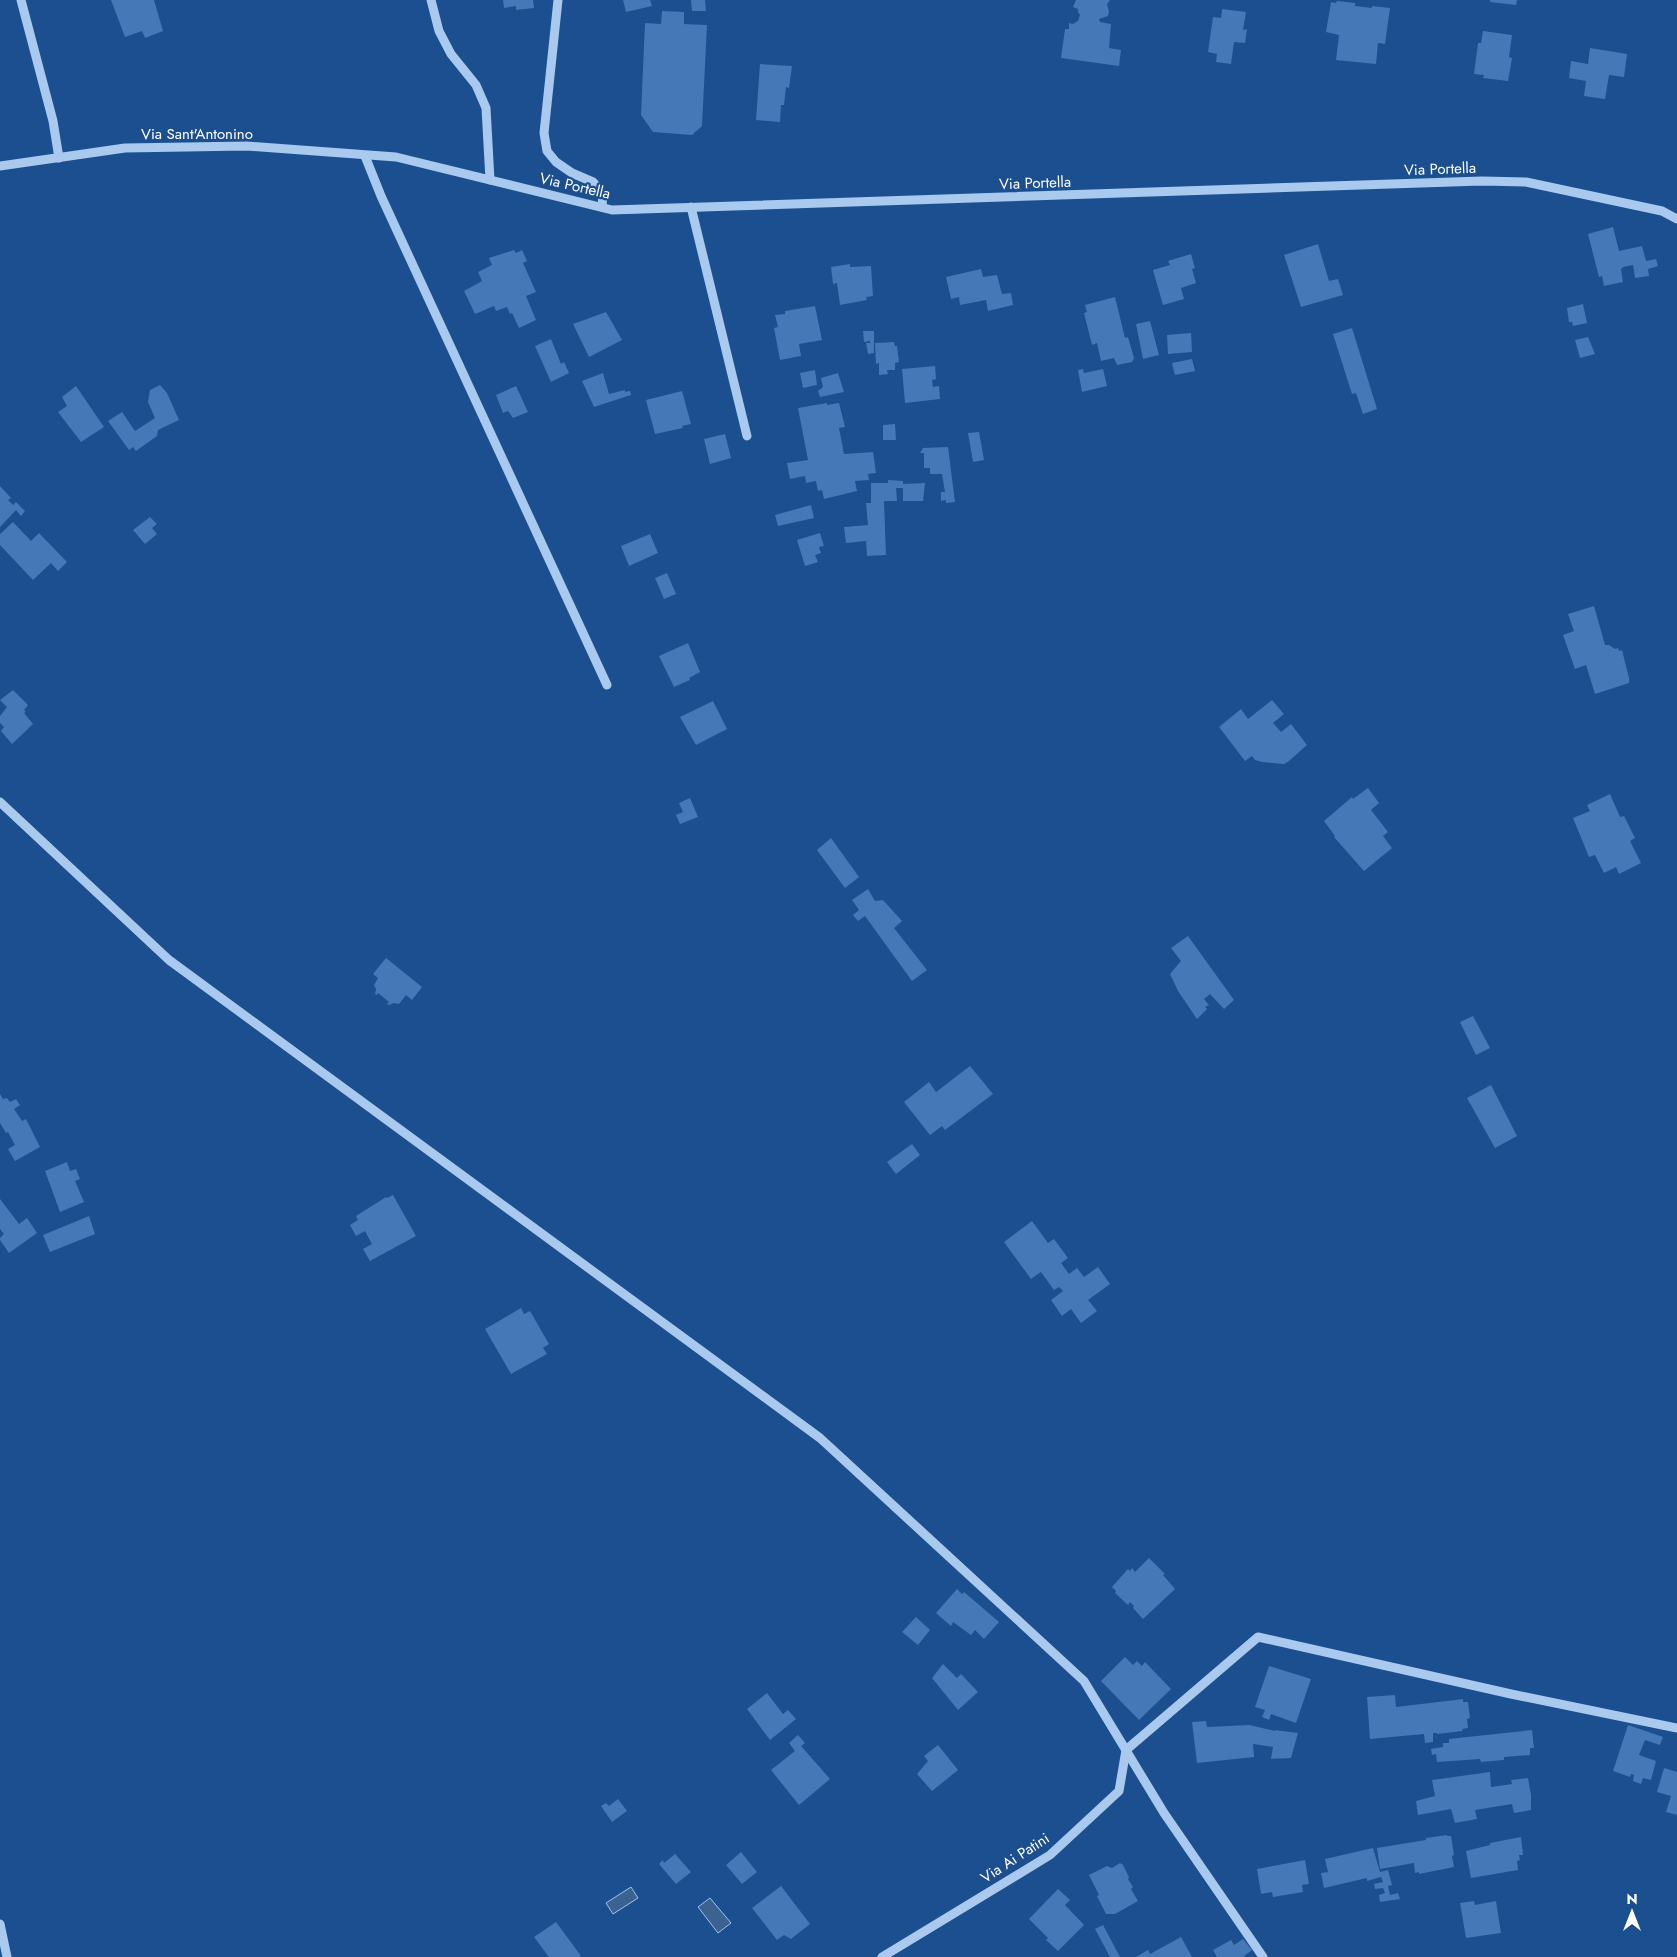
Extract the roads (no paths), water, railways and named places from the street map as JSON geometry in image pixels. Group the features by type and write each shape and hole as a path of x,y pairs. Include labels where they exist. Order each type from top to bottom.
{"street":[{"path":"21,0 53,121 59,158"},
{"path":"431,0 439,32 451,54 476,85 486,108 490,180"},
{"path":"558,0 544,132 547,151 564,168 593,182 603,194 602,207"},
{"name":"Via Sant'Antonino","path":"0,166 125,148 247,146 396,157"},
{"path":"365,156 381,196 607,684"},
{"name":"Via Portella","path":"396,157 612,210 1482,181 1526,182 1662,211 1677,218"},
{"path":"691,207 747,436"},
{"path":"0,802 169,960 820,1438 1084,1681 1164,1813 1263,1957"},
{"path":"1126,1750 1258,1637 1511,1694 1677,1728"},
{"name":"Via Ai Patini","path":"882,1957 1050,1855 1120,1791 1126,1750"},
{"path":"0,1924 7,1957"}],"water":[{"path":"631,1887 638,1898 613,1914 606,1903"},
{"path":"710,1898 731,1923 718,1933 698,1907"}]}
